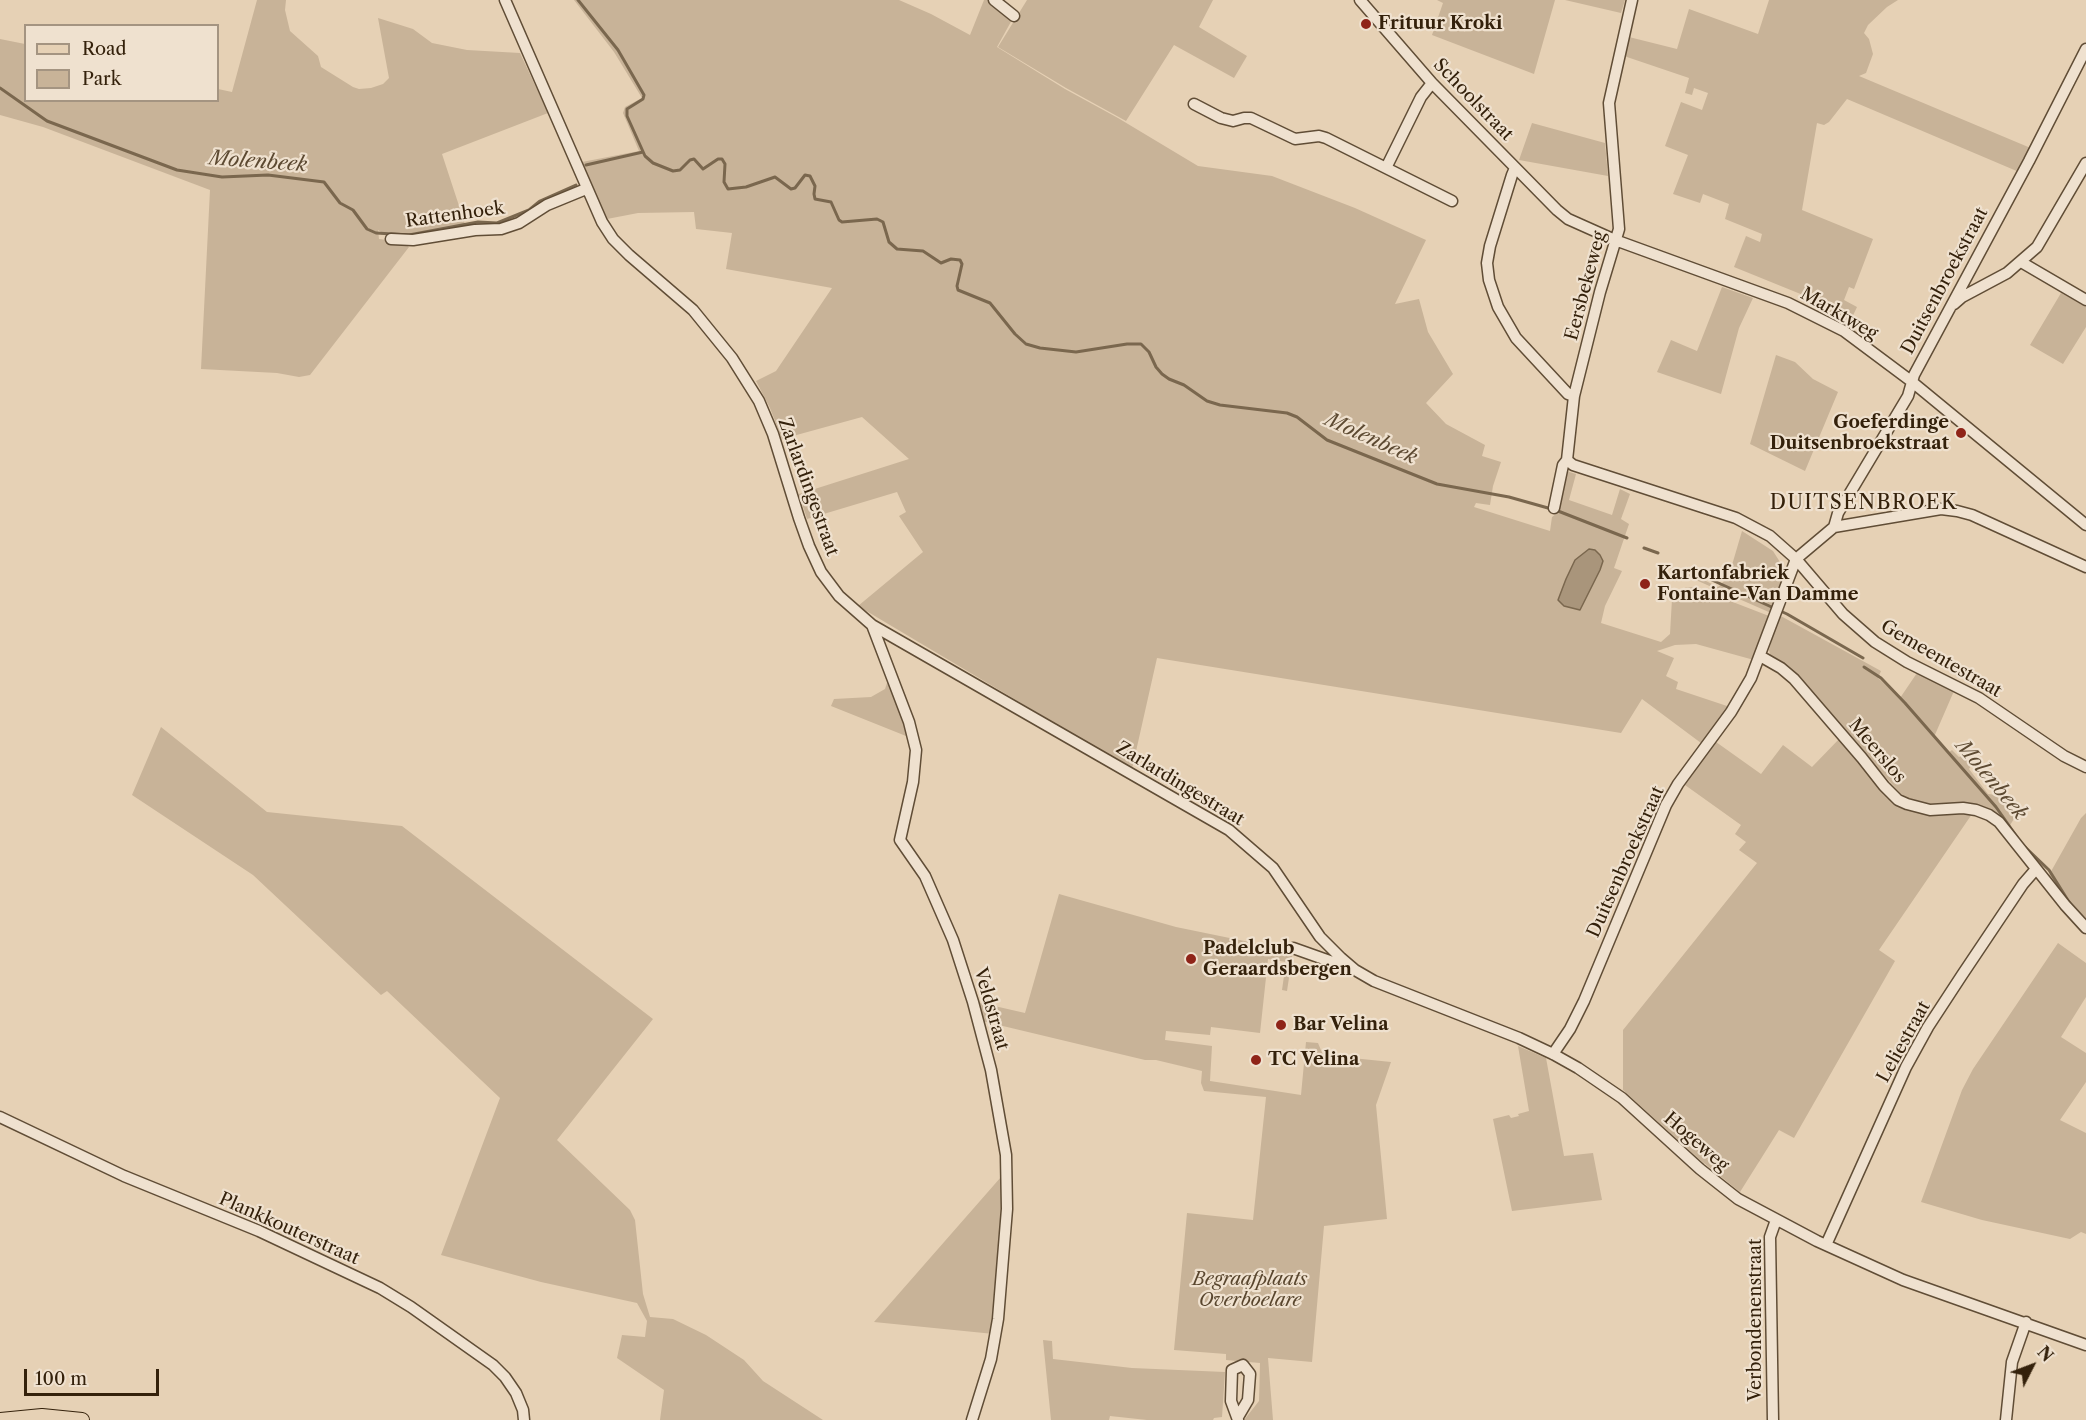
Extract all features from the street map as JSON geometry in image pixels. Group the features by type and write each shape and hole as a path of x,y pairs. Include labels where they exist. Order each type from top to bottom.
{"main road":[{"path":"0,1420 42,1416 82,1420"}],"street":[{"name":"Zarlardingestraat","path":"505,0 602,222 613,239 629,255 693,310 732,358 759,401 773,434 799,518 822,572 839,596 872,625 1228,830 1273,868 1320,937 1355,970"},
{"path":"994,0 1014,16"},
{"name":"Schoolstraat","path":"1360,0 1432,83 1515,168"},
{"name":"Eersbekeweg","path":"1554,508 1563,465 1568,460 1574,396 1619,229 1609,103 1632,0"},
{"name":"Duitsenbroekstraat","path":"1834,527 1835,518 1908,396 1911,381 2030,161 2086,49"},
{"path":"1386,168 1421,97 1432,83"},
{"path":"1194,104 1221,118 1233,121 1251,118 1295,139 1319,136 1326,138 1452,201"},
{"path":"1952,306 1962,297 2007,273 2037,247 2086,163"},
{"path":"1515,168 1490,246 1487,263 1489,280 1498,308 1516,338 1560,386 1568,394 1574,396"},
{"name":"Marktweg","path":"1515,168 1568,219 1615,240 1788,303 1844,331 1911,381 2086,525"},
{"name":"Rattenhoek","path":"392,239 413,240 476,230 501,229 519,223 547,205 586,189"},
{"path":"2021,262 2086,300"},
{"name":"Gemeentestraat","path":"1568,460 1573,465 1736,519 1770,536 1796,558 1843,614 1875,642 1907,662 1979,698 2064,756 2086,767"},
{"path":"1796,558 1834,527 1941,509 1957,511 2086,567"},
{"name":"Duitsenbroekstraat","path":"1553,1054 1570,1029 1584,1001 1666,805 1678,784 1731,712 1751,678 1796,558"},
{"name":"Veldstraat","path":"872,625 909,722 916,750 913,782 900,840 925,876 953,940 973,1002 991,1070 1006,1155 1007,1209 998,1319 991,1359 972,1420"},
{"name":"Meerslos","path":"1760,656 1781,668 1794,679 1898,800 1930,810 1968,808 1989,814 1999,822 2086,928"},
{"name":"Leliestraat","path":"1827,1245 1911,1057 1962,975 2023,884 2036,869"},
{"name":"Hogeweg","path":"1293,948 1355,970 1374,981 1519,1038 1578,1068 1622,1098 1738,1199 1776,1220 1904,1280 2086,1345"},
{"name":"Plankkouterstraat","path":"0,1117 124,1176 259,1231 380,1288 493,1365 516,1393 523,1410 524,1420"},
{"name":"Verbondenenstraat","path":"1773,1420 1770,1237 1776,1220"},
{"path":"2006,1420 2012,1362 2026,1323"}],"green space":[{"path":"257,0 286,0 285,10 290,31 318,56 321,67 353,87 371,88 383,84 389,78 378,18 413,29 432,43 467,50 520,53 548,113 442,154 466,227 408,238 387,236 378,230 379,239 402,242 409,247 310,375 299,377 277,373 201,369 210,190 43,127 0,115 0,39 24,44 24,102 219,102 219,89 232,92"},
{"path":"574,0 899,0 970,35 984,0 990,0 1013,18 997,47 1198,166 1272,176 1355,208 1426,240 1395,304 1419,299 1428,332 1453,374 1426,403 1446,424 1485,445 1482,456 1501,462 1493,486 1490,505 1476,503 1474,507 1550,531 1552,517 1556,514 1563,470 1576,474 1569,500 1612,515 1620,489 1630,494 1621,519 1629,524 1614,568 1622,571 1605,606 1601,623 1661,642 1670,634 1672,599 1683,588 1694,587 1769,616 1754,660 1696,644 1675,645 1657,651 1674,658 1666,676 1678,682 1676,689 1730,707 1701,743 1642,699 1621,733 1157,658 1132,769 858,606 923,552 899,516 906,512 897,492 807,519 799,494 909,459 862,417 782,439 756,381 776,371 832,288 726,269 732,233 696,229 694,212 638,213 607,219 582,162 639,151 623,113 625,107 642,98 614,52","holes":["1575,560 1590,589 1580,610 1564,586"]},
{"path":"1027,0 1213,0 1199,27 1247,56 1234,78 1174,45 1126,121 998,47"},
{"path":"1437,0 1555,0 1534,74 1432,35 1443,3"},
{"path":"1565,0 1625,0 1621,13"},
{"path":"1769,0 1898,0 1868,25 1864,33 1869,39 1873,54 1866,73 1859,76 2033,149 2019,172 1847,99 1829,122 1824,125 1817,123 1802,210 1873,239 1854,289 1849,287 1844,300 1857,307 1848,326 1801,300 1803,295 1734,267 1746,236 1760,242 1762,234 1725,219 1729,204 1703,194 1700,203 1673,194 1688,155 1665,146 1681,102 1702,110 1708,93 1694,88 1692,95 1685,93 1689,78 1624,56 1629,37 1677,49 1689,9 1758,34"},
{"path":"1532,123 1605,143 1608,176 1519,160"},
{"path":"1722,287 1753,298 1739,328 1721,394 1657,372 1671,340 1697,351"},
{"path":"2061,293 2086,307 2086,327 2063,364 2030,345"},
{"path":"1776,355 1795,362 1813,379 1838,392 1805,471 1750,444"},
{"path":"1742,531 1773,551 1785,570 1785,578 1771,613 1689,577 1690,573 1718,587 1724,581 1732,565"},
{"path":"1779,615 1881,671 1878,678 1900,698 1917,673 1954,691 1934,737 1948,753 1952,750 1959,757 1968,753 1974,755 1975,760 1969,769 1988,794 1996,795 2008,809 2018,812 2009,827 1994,812 1982,807 1959,802 1939,806 1920,806 1900,793 1786,667 1770,655 1769,650"},
{"path":"889,677 911,738 831,706 834,699 871,697 885,689"},
{"path":"161,727 267,812 402,826 653,1019 557,1140 630,1210 635,1220 643,1294 650,1317 673,1319 706,1335 744,1360 763,1381 823,1420 660,1420 664,1390 617,1358 622,1335 645,1337 647,1321 637,1303 541,1282 441,1255 500,1098 387,991 381,995 253,875 132,795"},
{"path":"1841,737 1907,808 1933,814 1972,814 1879,950 1895,961 1794,1138 1779,1130 1740,1192 1699,1159 1623,1090 1623,1030 1757,863 1739,850 1746,842 1735,834 1741,825 1685,785 1716,742 1761,774 1783,745 1812,767"},
{"path":"2086,813 2086,922 2049,875"},
{"name":"Begraafplaats Overboelare","path":"1059,894 1176,927 1293,951 1287,991 1282,990 1286,962 1268,959 1260,1033 1211,1027 1210,1035 1166,1031 1165,1040 1212,1046 1210,1081 1301,1095 1306,1042 1318,1043 1323,1055 1391,1062 1376,1105 1387,1219 1324,1226 1312,1362 1268,1358 1273,1420 1244,1420 1259,1401 1260,1363 1226,1360 1226,1354 1174,1350 1187,1213 1253,1220 1266,1097 1204,1091 1201,1083 1202,1071 1156,1060 1145,1060 982,1021 977,1002 1025,1013"},
{"path":"2058,943 2086,963 2086,997 2061,1037 2086,1053 2086,1082 2060,1120 2086,1133 2086,1234 2081,1232 2070,1239 1982,1220 1921,1202 1962,1090 1973,1069"},
{"path":"1518,1046 1546,1058 1564,1156 1593,1153 1602,1200 1512,1211 1493,1119 1509,1115 1511,1118 1529,1111"},
{"path":"1001,1177 1006,1213 994,1334 874,1322"},
{"path":"1043,1340 1052,1341 1053,1359 1132,1368 1225,1372 1222,1417 1213,1420 1147,1420 1110,1416 1109,1420 1051,1420"}],"shaded area":[{"path":"1589,549 1595,550 1600,555 1603,561 1600,570 1580,610 1564,606 1558,600 1566,579 1575,560"}],"waterway":[{"name":"Molenbeek","path":"578,0 618,50 644,95 643,99 627,109 627,116 645,156 653,163 673,171 680,170 694,159 703,169 718,159 722,159 725,164 724,182 728,189 746,187 775,177 791,189 795,188 805,175 810,176 815,186 815,199 831,202 842,222 877,219 883,222 889,242 897,249 923,251 941,263 951,259 960,260 962,264 958,290 990,303 1026,344 1076,352 1141,344 1149,352 1162,374 1184,385 1207,401 1220,405 1287,413 1297,417 1327,440 1437,484 1509,497 1548,508"},
{"name":"Molenbeek","path":"0,88 47,121 177,170 222,177 268,175 324,182 340,203 353,210 367,229 376,233 409,235 478,222 497,223 529,210 540,201 576,185"},
{"name":"Molenbeek","path":"586,165 643,152"},
{"name":"Molenbeek","path":"1558,511 1627,538"},
{"name":"Molenbeek","path":"1644,548 1658,553"},
{"name":"Molenbeek","path":"1692,571 1787,614 1863,658"},
{"name":"Molenbeek","path":"1864,667 1881,678 1905,703 1996,807 2017,837"},
{"name":"Molenbeek","path":"2025,847 2049,870 2069,902"}],"place":[{"name":"Frituur Kroki","path":"1366,24"},
{"name":"Goeferdinge Duitsenbroekstraat","path":"1961,433"},
{"name":"Kartonfabriek Fontaine-Van Damme","path":"1645,584"},
{"name":"Padelclub Geraardsbergen","path":"1191,959"},
{"name":"Bar Velina","path":"1281,1025"},
{"name":"TC Velina","path":"1256,1060"}],"district":[{"name":"DUITSENBROEK","path":"1864,503"}]}
